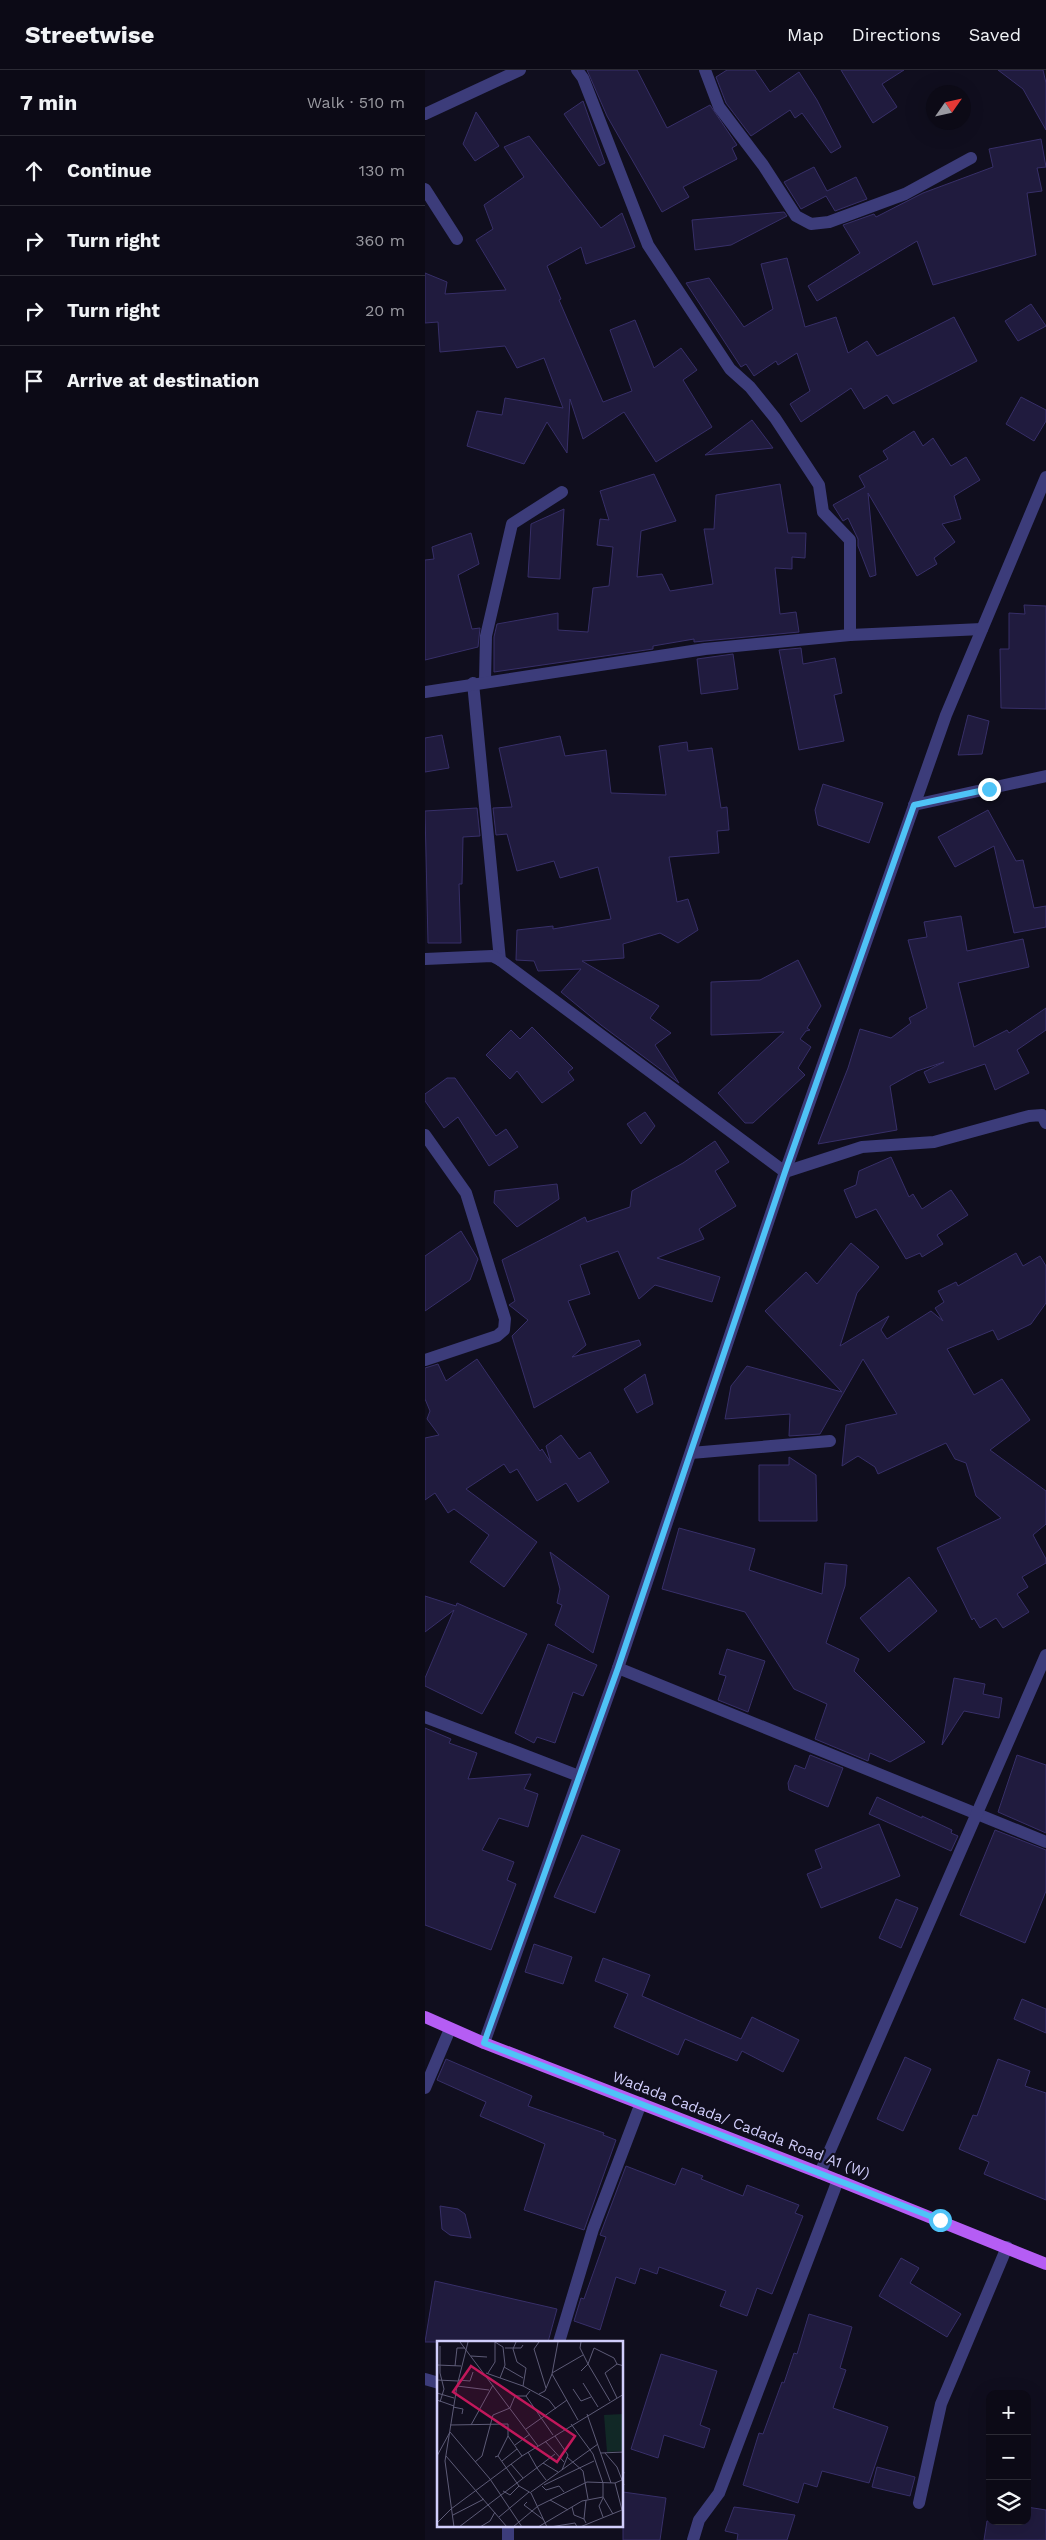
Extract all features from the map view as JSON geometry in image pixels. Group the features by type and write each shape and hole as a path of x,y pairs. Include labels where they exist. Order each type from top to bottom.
{"main road":[{"name":"Wadada Cadada/ Cadada Road A1 (W)","path":"425,2017 484,2043 838,2180 1046,2264"}],"street":[{"path":"425,114 520,70"},
{"path":"577,70 583,78 648,244 730,368 751,387 775,418 819,485 823,512 850,540 850,634"},
{"path":"705,70 719,107 763,165 796,216 811,224 829,222 905,194 971,158"},
{"path":"425,188 457,239"},
{"path":"484,2043 618,1668 785,1172 914,805 946,716 1046,477"},
{"path":"501,960 479,682 485,636 512,524 562,492"},
{"path":"425,692 705,648 850,634 982,629"},
{"path":"914,805 1046,776"},
{"path":"425,959 492,956 501,960 785,1172"},
{"path":"785,1172 862,1147 934,1142 1029,1116 1042,1115 1046,1123"},
{"path":"425,1135 466,1194 505,1319 504,1330 497,1336 425,1360"},
{"path":"691,1453 830,1441"},
{"path":"820,2173 1046,1655"},
{"path":"618,1668 1046,1842"},
{"path":"425,1716 579,1776"},
{"path":"425,2088 450,2028"},
{"path":"559,2341 593,2229 641,2103"},
{"path":"693,2540 699,2520 719,2493 838,2180"},
{"path":"919,2504 941,2404 1007,2247"}],"building":[{"path":"587,70 637,70 667,128 710,105 737,145 732,148 737,159 683,187 689,197 662,212 607,116"},
{"path":"727,70 755,70 770,92 799,72 817,100 841,147 831,153 802,113 795,118 790,110 751,136 726,103 716,77"},
{"path":"841,70 904,70 882,84 897,107 873,123"},
{"path":"998,70 1043,70 1046,83 1046,130 1023,89"},
{"path":"583,101 605,163 599,166 564,114"},
{"path":"476,112 499,146 475,161 463,144"},
{"path":"529,136 601,228 622,213 635,247 586,264 581,247 547,266 561,299 559,300 603,402 632,391 610,330 635,320 654,368 681,348 697,370 683,380 712,427 656,462 624,412 583,439 570,399 567,453 547,422 524,464 467,446 477,411 502,415 505,398 563,408 544,358 517,368 505,346 440,352 438,322 425,323 425,273 447,282 445,294 506,290 476,240 493,229 484,205 524,177 504,147"},
{"path":"1041,139 1046,167 1037,168 1042,191 1027,193 1036,255 933,285 917,241 817,301 808,286 860,253 843,225 874,214 876,217 923,193 993,167 989,149"},
{"path":"814,167 827,191 856,177 867,199 835,211 826,196 801,209 784,182"},
{"path":"784,212 787,216 731,245 695,250 692,220"},
{"path":"787,258 805,327 836,317 848,353 867,341 877,356 954,317 977,361 893,404 887,395 864,409 851,388 801,422 790,404 810,391 797,353 778,365 776,361 754,376 746,364 741,367 686,283 709,278 744,327 773,309 761,264"},
{"path":"1031,304 1046,326 1018,341 1005,321"},
{"path":"1021,397 1046,410 1046,421 1034,441 1006,424"},
{"path":"752,420 773,448 705,455"},
{"path":"914,431 923,446 933,438 951,466 966,457 980,480 954,496 961,519 942,524 955,542 934,558 937,564 917,576 868,493 876,575 870,577 858,546 858,539 848,518 843,521 833,505 865,487 859,476 888,459 883,451"},
{"path":"654,474 676,521 641,531 637,577 662,574 670,591 713,584 704,529 714,529 716,495 780,484 788,533 806,533 805,558 792,557 792,569 775,568 780,614 796,612 799,632 694,642 694,639 653,646 653,649 494,672 494,637 497,624 558,613 558,630 588,632 593,588 609,586 613,547 597,545 600,519 609,520 600,491"},
{"path":"564,509 560,579 528,577 531,524"},
{"path":"471,533 479,564 458,575 472,629 480,628 478,647 425,660 425,560 434,559 432,547"},
{"path":"1024,605 1046,606 1046,709 1001,708 1000,649 1009,649 1009,613 1025,614"},
{"path":"801,648 803,664 835,658 842,693 834,695 844,741 799,750 779,650"},
{"path":"733,654 738,689 701,694 697,659"},
{"path":"968,715 989,721 982,754 958,755"},
{"path":"442,735 449,768 425,772 425,738"},
{"path":"560,736 565,756 606,750 611,793 666,795 659,746 687,742 688,751 712,748 721,808 727,807 729,830 717,831 719,853 669,857 677,902 688,899 698,930 678,943 660,933 623,944 624,958 582,961 659,1006 650,1018 671,1033 655,1045 679,1083 601,1025 561,992 581,969 538,971 534,961 516,960 517,930 553,926 553,929 611,919 598,867 560,878 554,861 517,871 507,834 496,835 493,808 512,807 499,748"},
{"path":"823,784 883,803 869,843 818,825 815,810"},
{"path":"477,808 480,836 463,837 462,884 459,884 461,943 428,943 425,811"},
{"path":"988,810 1016,861 1023,860 1034,908 1046,906 1046,927 1014,933 994,846 955,867 938,837"},
{"path":"961,916 967,951 1023,939 1029,967 958,983 974,1047 1007,1030 1009,1033 1046,1008 1046,1030 1017,1050 1029,1073 995,1090 985,1064 929,1083 924,1072 944,1062 917,1071 890,1086 897,1130 818,1144 848,1068 860,1029 891,1038 911,1023 909,1018 927,1008 908,940 927,937 924,922"},
{"path":"798,960 821,1006 807,1028 810,1030 806,1031 800,1039 811,1047 798,1068 805,1075 753,1123 745,1123 718,1093 784,1032 711,1035 711,982 760,980"},
{"path":"532,1027 573,1068 568,1072 574,1080 542,1103 517,1071 510,1079 486,1055 511,1030 520,1039"},
{"path":"447,1078 455,1078 496,1136 506,1129 518,1147 489,1166 458,1117 444,1128 425,1101 425,1094"},
{"path":"645,1112 655,1126 641,1144 627,1124"},
{"path":"715,1141 729,1162 715,1171 736,1206 699,1229 704,1239 657,1258 720,1277 712,1302 655,1285 639,1299 618,1251 580,1265 590,1294 568,1301 586,1345 572,1357 639,1340 641,1345 534,1408 512,1336 528,1320 509,1305 515,1301 502,1260 585,1217 587,1222 630,1207 632,1191 683,1163"},
{"path":"891,1157 909,1197 913,1194 922,1209 951,1190 968,1215 937,1235 943,1244 922,1257 920,1253 906,1259 876,1209 856,1218 844,1190 856,1185 859,1171"},
{"path":"557,1184 559,1199 517,1227 494,1203 495,1191"},
{"path":"461,1231 478,1259 470,1280 425,1311 425,1256"},
{"path":"851,1243 879,1267 857,1293 840,1346 889,1316 881,1330 887,1339 931,1311 943,1321 935,1308 944,1302 938,1291 956,1282 958,1286 1016,1253 1023,1266 1040,1256 1046,1266 1046,1303 1031,1324 998,1340 993,1330 947,1349 974,1395 1002,1379 1030,1420 990,1450 1046,1491 1046,1524 1033,1535 1046,1559 1046,1563 1022,1577 1028,1587 1017,1594 1029,1612 1003,1628 996,1618 980,1628 974,1618 972,1620 937,1548 1001,1518 976,1496 966,1463 955,1459 946,1443 878,1474 875,1467 858,1456 842,1466 846,1425 897,1414 863,1359 820,1434 789,1436 790,1414 725,1419 731,1386 747,1366 842,1392 765,1311 806,1272 817,1284"},
{"path":"477,1359 540,1451 542,1449 551,1463 546,1446 561,1435 579,1459 590,1452 609,1482 578,1502 566,1483 537,1501 517,1469 510,1473 504,1464 466,1489 537,1542 504,1587 470,1562 489,1535 454,1509 448,1513 435,1493 425,1500 425,1438 439,1435 427,1419 430,1411 425,1399 425,1368 438,1364 446,1381"},
{"path":"645,1374 653,1404 637,1413 624,1389"},
{"path":"789,1457 816,1475 817,1521 759,1521 759,1465 789,1465"},
{"path":"679,1528 755,1549 749,1570 822,1594 825,1563 847,1565 845,1586 826,1643 859,1659 854,1671 925,1742 890,1762 870,1753 868,1761 815,1739 827,1704 794,1689 745,1612 662,1589"},
{"path":"550,1552 609,1596 593,1653 555,1625 562,1605 557,1603 560,1589"},
{"path":"909,1577 937,1611 889,1652 860,1618"},
{"path":"425,1596 456,1606 457,1603 527,1634 482,1714 425,1686 425,1678 454,1610 425,1632"},
{"path":"548,1644 597,1665 583,1696 573,1692 555,1743 537,1737 534,1743 515,1733"},
{"path":"727,1649 765,1661 748,1712 718,1700 726,1676 719,1674"},
{"path":"954,1678 985,1684 983,1694 1002,1698 999,1718 964,1711 942,1745"},
{"path":"425,1728 451,1739 449,1743 477,1753 468,1779 531,1774 524,1789 538,1794 528,1827 499,1818 482,1850 514,1862 507,1880 516,1884 491,1950 425,1925"},
{"path":"810,1755 843,1768 828,1807 789,1790 788,1783 795,1765 805,1769"},
{"path":"1017,1755 1046,1765 1046,1833 998,1812"},
{"path":"877,1797 952,1830 951,1833 958,1836 951,1851 869,1814"},
{"path":"879,1824 900,1876 821,1908 807,1874 822,1868 815,1850"},
{"path":"995,1830 1046,1850 1046,1891 1025,1943 960,1915"},
{"path":"582,1835 620,1850 595,1913 554,1897"},
{"path":"896,1899 918,1908 901,1948 879,1938"},
{"path":"534,1944 572,1957 563,1984 525,1972"},
{"path":"603,1958 650,1975 642,1996 741,2039 752,2017 799,2040 783,2072 742,2051 737,2061 685,2039 678,2055 614,2027 628,1994 595,1981"},
{"path":"1022,1999 1046,2009 1046,2033 1014,2019"},
{"path":"905,2057 931,2069 903,2131 877,2119"},
{"path":"446,2059 532,2096 528,2106 604,2133 603,2135 616,2140 584,2230 524,2210 545,2144 480,2116 486,2102 437,2080"},
{"path":"998,2059 1030,2071 1025,2086 1046,2093 1046,2200 984,2174 989,2162 959,2149 973,2115 977,2116"},
{"path":"626,2166 675,2185 682,2168 703,2176 701,2179 743,2196 747,2185 799,2205 795,2213 803,2216 772,2294 757,2288 747,2316 720,2306 726,2291 659,2267 657,2274 640,2268 635,2284 616,2277 600,2330 574,2321 581,2298 584,2299 606,2237 600,2235"},
{"path":"440,2206 458,2209 465,2214 471,2238 450,2235 442,2229"},
{"path":"901,2258 919,2268 910,2283 961,2314 947,2337 879,2296"},
{"path":"435,2281 557,2309 548,2341 425,2342"},
{"path":"809,2314 852,2327 840,2368 846,2370 833,2408 888,2427 869,2483 822,2471 817,2487 804,2483 798,2503 743,2485 759,2433 763,2434 794,2353 797,2354"},
{"path":"661,2354 717,2371 700,2425 710,2429 704,2448 664,2435 658,2458 631,2449"},
{"path":"877,2467 915,2477 910,2496 872,2487"},
{"path":"624,2492 666,2498 660,2540 623,2540"},
{"path":"734,2507 795,2515 787,2540 737,2540 738,2534 725,2531"},
{"path":"1031,2508 1046,2510 1046,2540 984,2540 986,2525 1031,2525"}],"route":[{"path":"940,2220 484,2043 618,1668 785,1172 914,805 989,789"}]}
